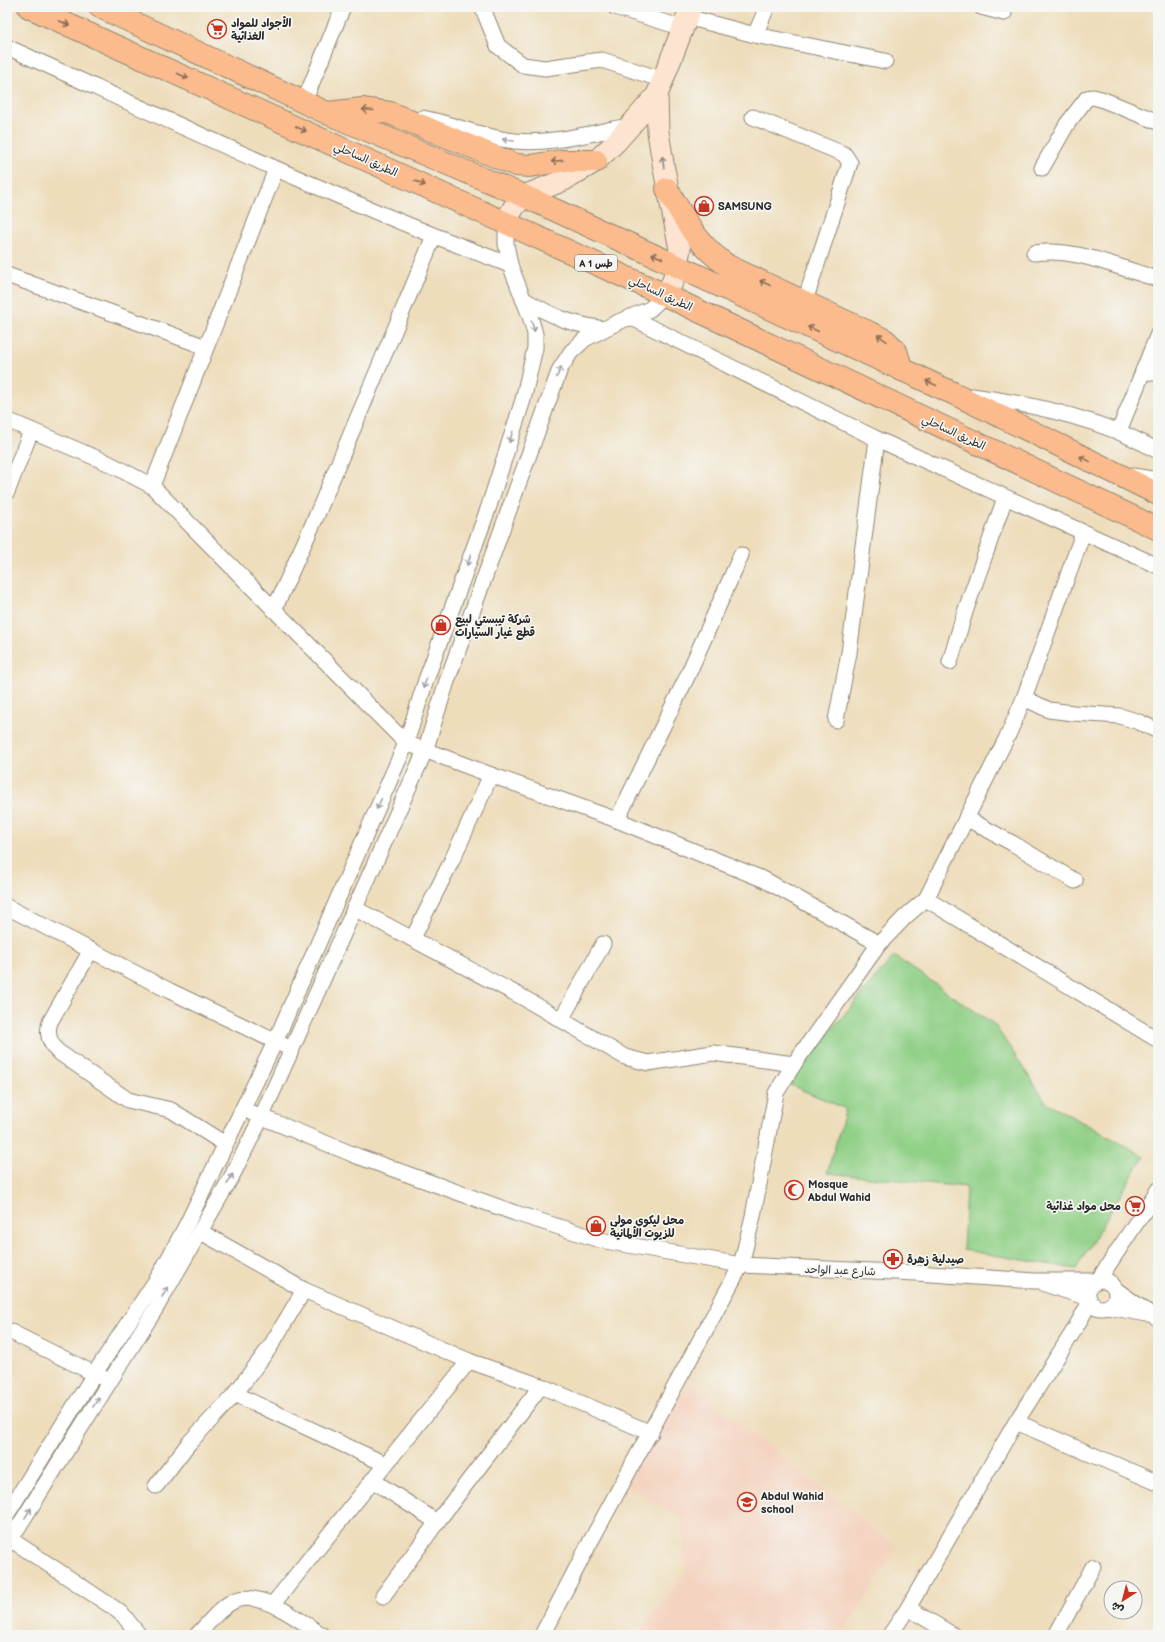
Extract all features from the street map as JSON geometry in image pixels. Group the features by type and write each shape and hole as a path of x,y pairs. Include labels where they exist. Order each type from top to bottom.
{"highway":[{"name":"الطريق الساحلي","path":"29,7 506,221 1158,529"},
{"name":"A 1 طس","path":"100,7 327,113 524,196 678,266 955,394 1158,494"},
{"path":"327,113 362,110 400,117 516,165 530,166 560,161 596,161"},
{"path":"667,189 698,241 712,255 728,266 885,340 896,351 902,370"}],"street":[{"path":"304,102 343,7"},
{"path":"615,7 687,17 755,35 885,62"},
{"path":"755,35 767,7"},
{"path":"981,7 1004,12"},
{"path":"483,9 498,46 523,66 545,68 602,60 660,87"},
{"path":"7,1514 95,1373 159,1276 187,1224 275,1042 406,742 429,673 488,509 523,400 535,348 535,334 510,265 506,244 506,221 524,196 564,180 596,161 630,126 660,87 687,17"},
{"path":"7,47 276,169 434,236 510,265"},
{"path":"139,1635 123,1615 114,1608 8,1541 156,1308 232,1176 261,1118 425,751 447,681 560,369 571,352 585,339 603,329 650,309 665,295 673,281 678,266 680,249 667,189 658,132 660,87"},
{"path":"1042,168 1067,124 1087,98 1093,97 1101,99 1158,122"},
{"path":"753,116 844,154 850,163 805,301"},
{"path":"400,117 434,120 488,136 526,142 556,140 630,126"},
{"path":"152,486 276,169"},
{"path":"274,610 316,517 434,236"},
{"path":"1034,253 1050,251 1078,255 1158,279"},
{"path":"7,275 206,347"},
{"path":"523,299 552,316 567,322 603,329"},
{"path":"630,318 878,439 1005,498 1158,566"},
{"path":"1119,431 1158,334"},
{"path":"1143,371 1158,374"},
{"path":"955,394 1048,410 1119,431 1158,451"},
{"path":"7,420 108,463 152,486 406,742 425,751 491,776 617,820 765,880 879,944"},
{"path":"7,492 31,431"},
{"path":"836,720 849,653 878,439"},
{"path":"1113,473 1158,480"},
{"path":"950,662 965,612 1005,498"},
{"path":"542,1635 587,1548 651,1433 741,1265 753,1216 776,1093 794,1064 879,944 906,916 926,899 1009,733 1024,698 1083,533"},
{"path":"617,820 686,679 741,555"},
{"path":"1024,698 1049,710 1120,716 1139,722 1158,731"},
{"path":"413,938 452,860 491,776"},
{"path":"966,818 1012,843 1075,881"},
{"path":"926,899 1158,1040"},
{"path":"7,907 170,991 275,1042 293,1049"},
{"path":"354,908 413,938 625,1057 648,1063 713,1053 794,1064"},
{"path":"561,1020 603,944"},
{"path":"91,950 50,1022 48,1029 51,1043 57,1051 128,1100 171,1110 225,1144"},
{"name":"شارع عبد الواحد","path":"243,1108 261,1118 425,1181 515,1213 600,1240 741,1265 916,1273 1035,1281 1098,1280"},
{"path":"1096,1304 1088,1290 1098,1280 1158,1190"},
{"path":"201,1232 304,1290 469,1361 540,1386 651,1433"},
{"path":"890,1635 908,1608 1016,1422 1073,1332 1096,1304 1116,1298 1115,1288 1117,1251"},
{"path":"1098,1280 1108,1280 1115,1288"},
{"name":"شارع عبد الواحد","path":"1035,1281 1096,1304 1154,1316"},
{"name":"شارع عبد الواحد","path":"1115,1288 1154,1316"},
{"path":"156,1486 189,1443 235,1394 270,1347 304,1290"},
{"path":"7,1330 95,1373 109,1382"},
{"path":"273,1604 469,1361"},
{"path":"383,1596 540,1386"},
{"path":"235,1394 385,1464"},
{"path":"1016,1422 1158,1483"},
{"path":"372,1480 437,1522"},
{"path":"1056,1635 1093,1567"},
{"path":"197,1635 220,1612 237,1600 258,1600 273,1604 322,1635"},
{"path":"908,1608 953,1635"}],"shaded area":[{"name":"Abdul Wahid school","path":"688,1383 898,1547 842,1635 637,1635 687,1570 681,1518 625,1486"}],"green space":[{"path":"894,956 994,1024 1047,1103 1144,1156 1076,1269 963,1250 966,1187 827,1173 846,1109 786,1083"}],"place":[{"name":"الأجواد للمواد الغذائية","path":"217,29"},
{"name":"SAMSUNG","path":"704,206"},
{"name":"شركة تيبستي لبيع قطع غيار السيارات","path":"441,625"},
{"name":"Mosque Abdul Wahid","path":"794,1190"},
{"name":"محل مواد غذائية","path":"1135,1206"},
{"name":"محل ليكوي مولي للزيوت الألمانية","path":"596,1226"},
{"name":"صيدلية زهرة","path":"893,1259"},
{"name":"Abdul Wahid school","path":"747,1502"}]}
